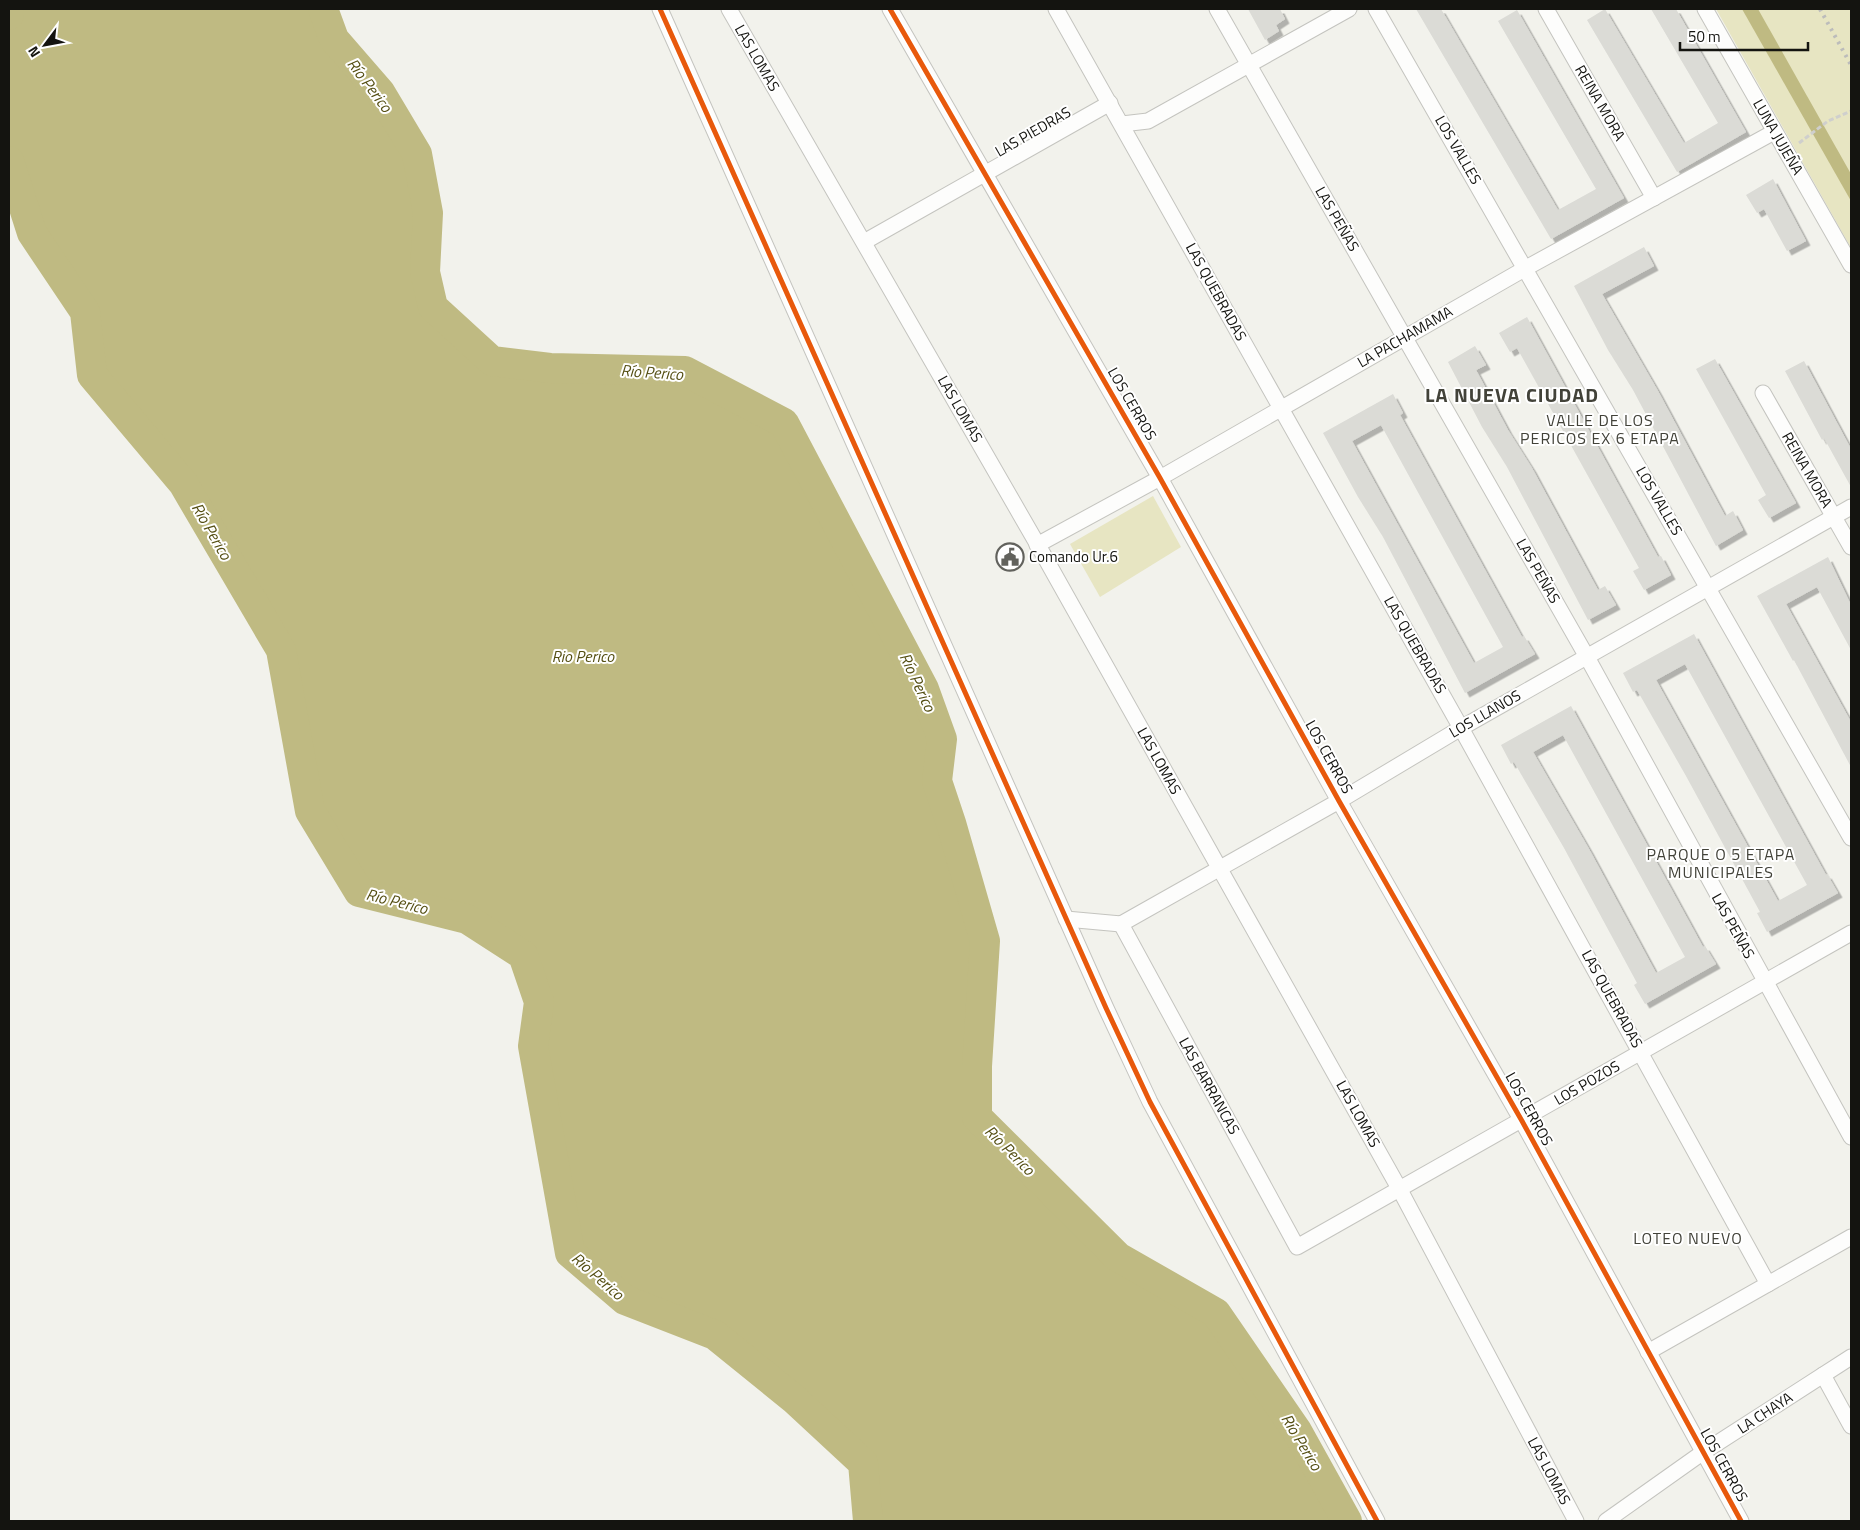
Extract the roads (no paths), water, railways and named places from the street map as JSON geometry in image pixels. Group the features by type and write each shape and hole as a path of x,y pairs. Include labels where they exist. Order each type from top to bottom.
{"street":[{"path":"660,9 1066,919 1150,1102 1377,1521"},
{"name":"LAS LOMAS","path":"728,9 1037,545 1400,1190 1576,1521"},
{"name":"LOS CERROS","path":"890,9 1160,478 1339,801 1522,1121 1702,1453 1741,1521"},
{"name":"LAS QUEBRADAS","path":"1056,9 1461,728 1768,1284"},
{"name":"LAS PEÑAS","path":"1217,9 1587,657 1851,1138"},
{"path":"1122,124 1148,121 1349,9"},
{"name":"LOS VALLES","path":"1376,9 1851,838"},
{"name":"REINA MORA","path":"1546,9 1654,198"},
{"name":"LUNA JUJEÑA","path":"1705,9 1851,265"},
{"name":"LAS PIEDRAS","path":"864,242 1110,103"},
{"name":"LA PACHAMAMA","path":"1037,545 1160,478 1404,336 1774,132"},
{"name":"REINA MORA","path":"1763,393 1851,547"},
{"name":"LOS LLANOS","path":"1120,924 1339,801 1461,728 1707,587 1851,507"},
{"path":"1066,919 1120,924"},
{"name":"LAS BARRANCAS","path":"1120,924 1297,1248"},
{"name":"LOS POZOS","path":"1297,1248 1851,933"},
{"path":"1648,1352 1851,1237"},
{"name":"LA CHAYA","path":"1606,1521 1702,1453 1851,1357"},
{"path":"1823,1375 1851,1426"}],"water":[{"name":"Rio Perico","path":"9,9 323,9 334,39 380,92 417,154 428,213 425,272 433,307 492,361 551,368 685,371 784,423 924,689 942,739 937,781 985,941 977,1066 977,1117 1118,1257 1216,1313 1297,1431 1347,1521 868,1521 863,1463 794,1399 715,1335 625,1300 570,1253 533,1046 539,1002 523,955 467,919 359,892 310,811 281,650 183,483 92,375 85,312 32,233 9,161"},
{"path":"1742,9 1758,9 1851,174 1851,201"}],"waterway":[{"name":"Río Perico","path":"323,9 334,39 380,92 417,154 428,213 425,272 433,307 492,361 550,368 685,371 784,423 924,689 942,739 937,781 985,941 977,1066 977,1117 1118,1257 1216,1313 1297,1431 1347,1521"},
{"name":"Río Perico","path":"9,161 32,233 85,312 92,375 183,483 281,650 310,811 359,892 467,919 523,955 539,1002 533,1046 570,1253 625,1300 715,1335 794,1399 863,1463 868,1521"}],"railway":[{"path":"1820,9 1851,65"}],"place":[{"name":"Comando Ur.6","path":"1010,557"}],"district":[{"name":"LA NUEVA CIUDAD","path":"1512,395"},
{"name":"VALLE DE LOS PERICOS EX 6 ETAPA","path":"1600,429"},
{"name":"PARQUE O 5 ETAPA MUNICIPALES","path":"1721,863"},
{"name":"LOTEO NUEVO","path":"1688,1238"}]}
